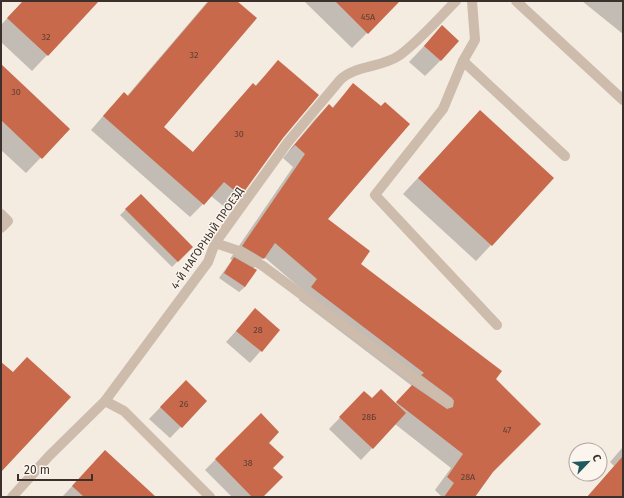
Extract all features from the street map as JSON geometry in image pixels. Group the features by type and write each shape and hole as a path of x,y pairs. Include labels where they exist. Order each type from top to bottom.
{"street":[{"name":"4-Й НАГОРНЫЙ ПРОЕЗД","path":"12,497 48,456 105,401 208,262 215,243 288,142 340,80 347,73 371,68 399,56 456,1"},
{"path":"472,1 475,40 463,61 443,109 375,195 498,325"},
{"path":"516,1 623,100"},
{"path":"463,61 564,156"},
{"path":"1,214 8,221 1,228"},
{"path":"215,243 236,250 263,266 448,403"},
{"path":"105,401 124,411 210,497"}],"building":[{"path":"23,1 99,1 48,56 7,18"},
{"path":"209,1 237,1 257,18 164,127 193,152 253,83 256,86 278,60 319,95 283,138 241,196 224,182 204,205 103,116 124,92 128,96"},
{"path":"335,1 400,1 368,34"},
{"path":"442,25 459,41 441,61 424,46"},
{"path":"1,64 70,129 42,159 1,120"},
{"path":"353,83 381,106 385,102 410,124 328,219 370,251 361,264 502,371 496,379 541,424 493,472 475,497 444,497 454,483 447,477 463,454 396,402 412,385 447,409 453,407 454,401 452,398 421,375 424,373 311,287 317,279 275,243 264,259 242,246 305,154 295,145 289,151 329,104 333,108"},
{"path":"480,110 554,178 492,246 418,178"},
{"path":"141,194 193,247 178,262 125,209"},
{"path":"234,257 257,270 245,287 224,273"},
{"path":"255,308 280,330 262,352 236,331"},
{"path":"27,357 71,397 1,472 1,362 13,372"},
{"path":"186,380 207,401 182,428 160,407"},
{"path":"381,389 406,413 373,449 339,417 364,391 372,398"},
{"path":"261,413 279,432 269,443 284,457 273,468 283,477 263,497 252,497 215,459"},
{"path":"105,450 156,497 84,497 72,486"},
{"path":"623,456 623,497 587,497 600,482 608,482 608,473"}]}
